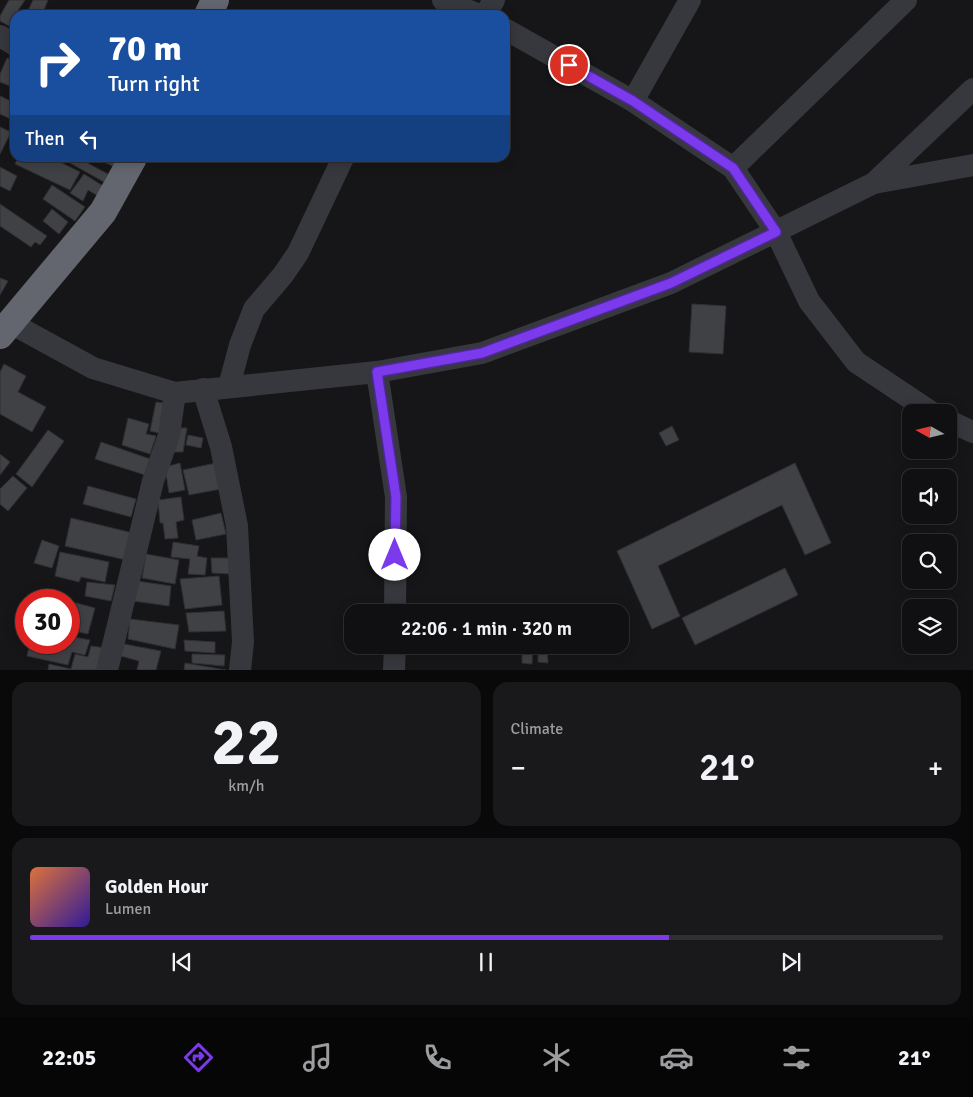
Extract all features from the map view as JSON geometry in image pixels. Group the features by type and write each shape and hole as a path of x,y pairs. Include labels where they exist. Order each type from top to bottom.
{"highway":[{"path":"5,329 103,212 131,162"}],"street":[{"path":"443,0 467,10"},
{"path":"633,101 690,0"},
{"path":"733,168 906,0"},
{"path":"510,32 633,101 733,168 776,232 809,301 856,362 919,404"},
{"path":"874,184 973,89"},
{"path":"229,386 240,345 254,309 283,275 298,253 341,162"},
{"path":"5,329 93,368 176,393 377,372 482,353 671,283 874,184 973,165"},
{"path":"377,372 396,497 395,604"},
{"path":"203,389 221,447 237,526 243,642 240,670"},
{"path":"107,670 153,481 169,435 176,393"},
{"path":"958,425 973,432"},
{"path":"394,670 395,654"}],"building":[{"path":"9,0 25,0 18,10 10,10 10,26 0,21 0,16"},
{"path":"33,0 48,0 44,10 28,10"},
{"path":"7,58 10,59 10,86 0,82 0,74"},
{"path":"0,96 10,101 10,119 0,114"},
{"path":"0,127 10,132 10,134 0,154"},
{"path":"16,162 60,162 80,172 70,190 15,164"},
{"path":"68,162 86,162 108,174 104,182"},
{"path":"104,162 119,162 117,168"},
{"path":"0,167 17,176 10,191 0,186"},
{"path":"84,174 103,186 98,196 88,190 83,201 70,193"},
{"path":"52,185 85,207 75,221 43,199"},
{"path":"0,204 47,236 40,245 35,242 31,247 0,226"},
{"path":"52,209 68,222 59,234 43,221"},
{"path":"0,278 8,281 0,295"},
{"path":"692,304 726,306 723,354 689,352"},
{"path":"4,364 26,376 18,392 46,407 32,432 0,414 0,372"},
{"path":"156,402 169,404 164,434 150,431"},
{"path":"128,418 149,424 146,434 156,436 150,454 122,445"},
{"path":"672,426 679,440 666,446 659,433"},
{"path":"177,428 187,428 183,452 174,452"},
{"path":"48,430 64,441 32,487 16,474"},
{"path":"188,435 203,438 201,448 186,445"},
{"path":"101,442 150,459 145,475 95,459"},
{"path":"0,454 10,462 0,475"},
{"path":"180,463 185,490 169,493 165,467"},
{"path":"216,463 221,489 189,495 183,470"},
{"path":"795,463 831,543 805,555 782,505 658,566 680,616 652,629 617,551"},
{"path":"13,476 27,488 8,511 0,504 0,489"},
{"path":"88,486 136,499 131,517 83,504"},
{"path":"181,497 184,520 176,522 178,538 165,539 163,523 160,523 158,500"},
{"path":"221,513 226,534 196,540 192,520"},
{"path":"71,518 133,533 126,560 65,546"},
{"path":"42,540 59,546 52,568 34,563"},
{"path":"173,542 199,546 197,556 207,558 205,575 188,574 190,559 171,557"},
{"path":"60,552 109,562 105,582 81,577 79,582 55,576"},
{"path":"146,554 179,560 175,584 142,578"},
{"path":"211,558 231,558 231,574 212,573"},
{"path":"785,568 798,595 695,645 682,618"},
{"path":"219,576 222,605 185,609 180,579"},
{"path":"137,581 171,586 169,606 133,601"},
{"path":"87,582 115,585 111,601 85,596"},
{"path":"80,604 95,608 88,634 80,632"},
{"path":"224,611 226,631 189,632 186,613"},
{"path":"130,619 179,625 175,649 128,639"},
{"path":"80,638 90,640 85,655 80,654"},
{"path":"184,640 215,642 215,653 185,651"},
{"path":"124,644 161,651 156,670 137,670 139,661 121,656"},
{"path":"91,646 106,648 101,670 48,670 49,664 71,669 75,654 88,657"},
{"path":"27,654 71,654 68,665 27,656"},
{"path":"192,654 225,655 224,666 192,663"},
{"path":"522,654 533,654 532,664 522,663"},
{"path":"538,654 548,654 548,663 538,662"},
{"path":"185,663 226,670 184,670"}],"route":[{"path":"395,555 396,497 377,372 482,353 671,283 776,232 733,168 633,101 569,65"}]}
